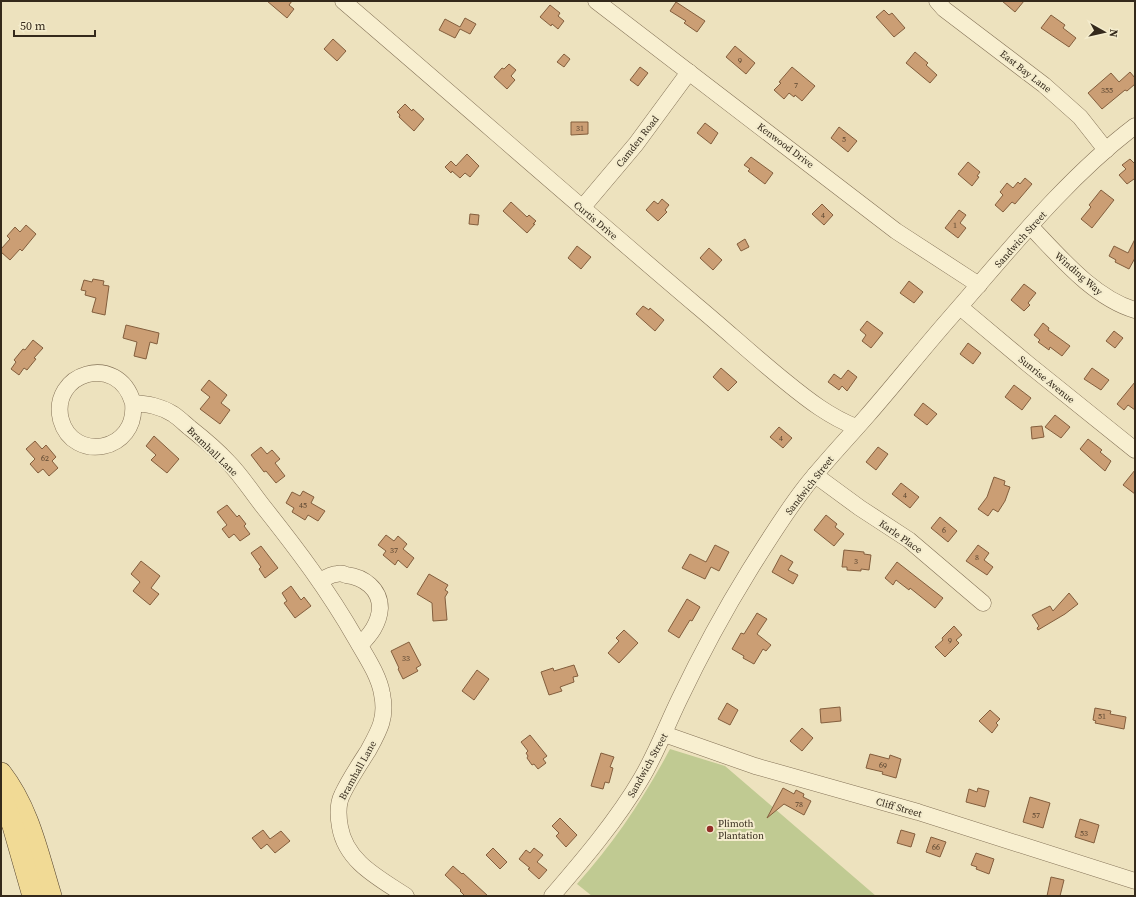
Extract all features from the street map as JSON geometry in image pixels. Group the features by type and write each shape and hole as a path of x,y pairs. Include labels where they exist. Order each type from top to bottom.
{"main road":[{"path":"1,773 13,791 27,818 51,896"},
{"path":"1,795 13,826 33,896"}],"street":[{"name":"Curtis Drive","path":"343,1 714,320 756,358 813,404 839,421 856,427"},
{"name":"Kenwood Drive","path":"596,1 896,231 979,285"},
{"name":"East Bay Lane","path":"937,1 944,9 1044,84 1080,117 1106,150"},
{"name":"Camden Road","path":"582,208 636,144 689,72"},
{"name":"Sandwich Street","path":"552,896 631,795 648,766 686,687 731,600 776,529 815,475 960,306 1031,227 1070,185 1106,150 1135,126"},
{"name":"Winding Way","path":"1031,227 1061,258 1098,291 1126,307 1135,310"},
{"name":"Sunrise Avenue","path":"960,306 1028,364 1135,450"},
{"path":"91,373 107,374 121,382 131,395 133,403 133,417 128,430 118,440 105,446 89,446 82,444 70,434 62,421 60,406 65,391 76,379 91,373"},
{"name":"Bramhall Lane","path":"133,403 155,405 173,414 205,440 224,458 247,484 320,581 360,645 382,692 384,709 382,723 376,737 342,795 338,807 340,832 345,846 362,866 406,896"},
{"name":"Karle Place","path":"815,475 860,508 909,540 983,603"},
{"path":"320,581 337,574 353,575 365,580 377,594 380,608 376,624 371,634 360,645"},
{"name":"Cliff Street","path":"664,734 755,766 918,812 1135,881"}],"green space":[{"name":"Plimoth Plantation","path":"670,749 725,766 876,896 592,896 577,884 628,820"}],"building":[{"path":"267,1 292,1 289,5 294,9 287,18"},
{"path":"1002,1 1024,1 1015,12"},
{"path":"676,2 705,21 697,32 684,23 686,21 670,11"},
{"path":"550,5 560,13 558,16 564,21 558,29 552,24 551,26 540,17"},
{"path":"884,10 889,15 892,13 905,28 894,37 876,17"},
{"path":"1051,15 1065,25 1063,28 1076,38 1069,47 1041,28"},
{"path":"465,18 476,24 470,34 460,29 455,38 439,30 445,19 460,27"},
{"path":"333,39 346,51 337,61 324,49"},
{"path":"735,46 755,63 746,74 726,57"},
{"path":"915,52 928,63 926,65 937,75 930,83 906,63"},
{"path":"564,54 570,59 564,67 557,62"},
{"path":"509,64 516,70 511,76 515,80 507,89 494,77 502,68 504,69"},
{"path":"640,67 648,73 638,86 630,80"},
{"path":"792,67 815,86 802,101 795,95 794,97 789,93 784,99 774,90"},
{"path":"1130,72 1135,78 1135,84 1127,91 1125,90 1102,109 1088,93 1111,73 1119,82"},
{"path":"405,104 424,119 414,131 399,117 400,115 397,112"},
{"path":"571,122 588,122 588,134 571,135"},
{"path":"705,123 718,133 711,144 697,133"},
{"path":"839,127 857,141 848,152 831,138"},
{"path":"467,154 479,166 470,177 465,173 460,178 452,171 451,173 445,167 451,161 456,166"},
{"path":"751,157 773,173 765,184 748,171 750,169 744,165"},
{"path":"1130,159 1134,163 1135,161 1135,180 1134,179 1127,184 1119,175 1126,169 1122,165"},
{"path":"968,162 980,172 977,176 979,177 972,186 958,174"},
{"path":"1025,178 1032,184 1015,204 1012,202 1003,212 995,205 1003,195 1000,192 1007,183 1013,188 1018,182 1020,184"},
{"path":"1101,190 1114,200 1092,228 1081,219 1091,207 1089,205"},
{"path":"662,199 669,205 665,210 667,212 658,221 646,210 654,201 658,204"},
{"path":"511,202 527,217 529,215 536,221 527,233 503,211"},
{"path":"822,204 833,215 824,225 812,214"},
{"path":"959,210 966,215 960,223 966,228 958,238 945,228"},
{"path":"470,214 479,215 478,225 469,224"},
{"path":"26,225 36,234 22,251 20,249 10,260 1,252 1,249 10,239 7,236 15,227 20,232"},
{"path":"745,239 749,247 741,251 737,244"},
{"path":"1135,239 1135,258 1129,269 1115,262 1116,260 1109,256 1114,246 1128,253"},
{"path":"577,246 591,257 581,269 568,258"},
{"path":"709,248 722,260 713,270 700,258"},
{"path":"93,279 104,281 103,285 109,286 105,315 92,312 96,298 85,295 86,291 81,290 84,280 92,282"},
{"path":"909,281 923,292 914,303 900,293"},
{"path":"1024,284 1036,293 1028,303 1030,305 1024,311 1011,300"},
{"path":"643,306 649,310 650,308 664,320 655,331 636,314"},
{"path":"867,321 883,333 871,348 862,341 866,335 860,330"},
{"path":"1043,323 1049,328 1048,330 1070,346 1062,356 1050,347 1049,350 1038,342 1040,340 1034,335"},
{"path":"126,325 159,333 157,344 150,342 146,359 134,356 137,342 123,338"},
{"path":"1114,331 1123,338 1115,348 1106,341"},
{"path":"33,340 43,348 34,358 36,359 27,370 24,368 19,375 11,369 16,362 14,360"},
{"path":"968,343 981,353 973,364 960,354"},
{"path":"721,368 737,382 728,391 713,377"},
{"path":"1092,368 1109,380 1101,390 1084,379"},
{"path":"848,370 857,377 847,391 842,386 839,390 828,382 834,374 841,379"},
{"path":"209,380 227,395 221,403 230,410 220,424 200,409 210,397 201,390"},
{"path":"1135,382 1135,410 1128,405 1124,410 1117,404"},
{"path":"1014,385 1031,398 1022,410 1005,397"},
{"path":"923,403 937,414 927,425 914,415"},
{"path":"1055,415 1070,427 1061,438 1045,427"},
{"path":"1042,426 1044,437 1032,439 1031,427"},
{"path":"779,427 792,438 783,448 770,437"},
{"path":"154,436 179,459 167,473 151,460 156,455 146,446"},
{"path":"1088,439 1102,450 1100,452 1111,461 1105,471 1080,449"},
{"path":"35,441 42,449 46,445 56,457 52,461 58,468 49,476 43,469 38,473 30,464 35,459 26,449"},
{"path":"261,447 267,454 272,450 280,459 275,463 285,476 276,483 266,471 264,472 251,455"},
{"path":"878,447 888,454 876,470 866,462"},
{"path":"1135,470 1135,494 1123,485"},
{"path":"994,477 1005,481 1004,485 1010,487 1005,501 998,512 993,509 988,516 978,509 987,497"},
{"path":"901,483 919,497 910,508 892,494"},
{"path":"303,491 314,497 311,503 325,511 318,521 308,515 305,520 292,512 294,508 286,503 292,492 300,496"},
{"path":"227,505 237,517 239,515 246,524 244,526 250,534 240,541 234,534 229,538 222,529 227,525 217,512"},
{"path":"826,515 837,524 835,527 844,534 834,546 814,530"},
{"path":"940,517 957,531 948,542 931,528"},
{"path":"386,535 394,541 398,536 407,544 403,549 414,558 407,568 398,560 395,565 383,555 386,551 378,545"},
{"path":"715,545 729,552 719,571 711,567 705,579 682,568 690,554 706,562"},
{"path":"978,545 989,553 984,560 993,567 987,575 966,561"},
{"path":"261,546 278,568 265,578 259,569 261,567 251,553"},
{"path":"844,550 864,552 864,554 871,555 869,570 847,570 847,567 842,567"},
{"path":"781,555 793,562 788,570 798,575 793,584 772,572"},
{"path":"141,561 160,576 151,588 159,594 150,605 133,591 140,582 131,574"},
{"path":"897,562 943,598 935,608 910,588 909,590 896,580 893,585 885,578"},
{"path":"429,574 448,585 445,590 448,592 445,597 447,620 433,621 432,603 417,594"},
{"path":"291,586 301,600 304,597 311,606 295,618 284,603 287,601 282,593"},
{"path":"1069,593 1078,604 1065,614 1038,630 1037,628 1039,626 1032,615 1050,606 1053,611"},
{"path":"687,599 700,607 692,621 690,620 679,638 668,631"},
{"path":"757,613 767,619 757,634 771,645 766,651 763,649 754,664 743,658 744,656 732,649 741,633 744,634"},
{"path":"954,626 962,635 956,640 959,643 945,657 935,647 943,640 942,638"},
{"path":"624,630 638,643 619,663 608,653 619,641 616,638"},
{"path":"409,642 421,665 416,668 418,671 403,679 391,651"},
{"path":"574,665 578,676 573,677 574,682 560,687 562,691 549,695 541,672 553,668 554,671"},
{"path":"477,670 489,679 474,700 462,691"},
{"path":"727,703 738,710 730,725 718,719"},
{"path":"840,707 841,721 821,723 820,709"},
{"path":"1095,708 1111,711 1110,714 1126,717 1124,729 1095,723 1096,721 1093,720"},
{"path":"990,710 1000,719 996,723 998,725 992,733 979,721"},
{"path":"802,728 813,738 802,751 790,741"},
{"path":"530,735 547,756 543,759 546,763 538,769 534,764 532,765 527,758 528,756 526,753 528,751 521,742"},
{"path":"601,753 614,757 610,767 613,768 609,783 605,782 603,789 591,786"},
{"path":"870,754 889,759 890,755 901,759 896,778 882,774 883,772 866,768"},
{"path":"783,788 794,794 796,790 804,794 803,797 811,801 804,815 784,804 767,818"},
{"path":"978,788 989,791 985,807 966,802 969,789 977,792"},
{"path":"1030,797 1050,803 1043,828 1023,822"},
{"path":"560,818 577,835 566,847 556,836 559,833 552,826"},
{"path":"1080,819 1099,825 1094,843 1075,837"},
{"path":"263,830 270,839 281,831 290,841 275,853 267,844 261,849 252,838"},
{"path":"901,830 915,834 911,847 897,843"},
{"path":"931,837 946,842 940,857 926,852"},
{"path":"493,848 507,862 500,869 486,855"},
{"path":"534,848 543,855 537,862 547,870 539,879 528,869 530,868 519,859 526,850 530,853"},
{"path":"976,853 994,859 989,874 976,869 977,867 971,865"},
{"path":"453,866 488,896 465,896 460,891 461,890 445,875"},
{"path":"1051,877 1064,880 1060,896 1047,896"}],"place":[{"name":"Plimoth Plantation","path":"710,829"}]}
